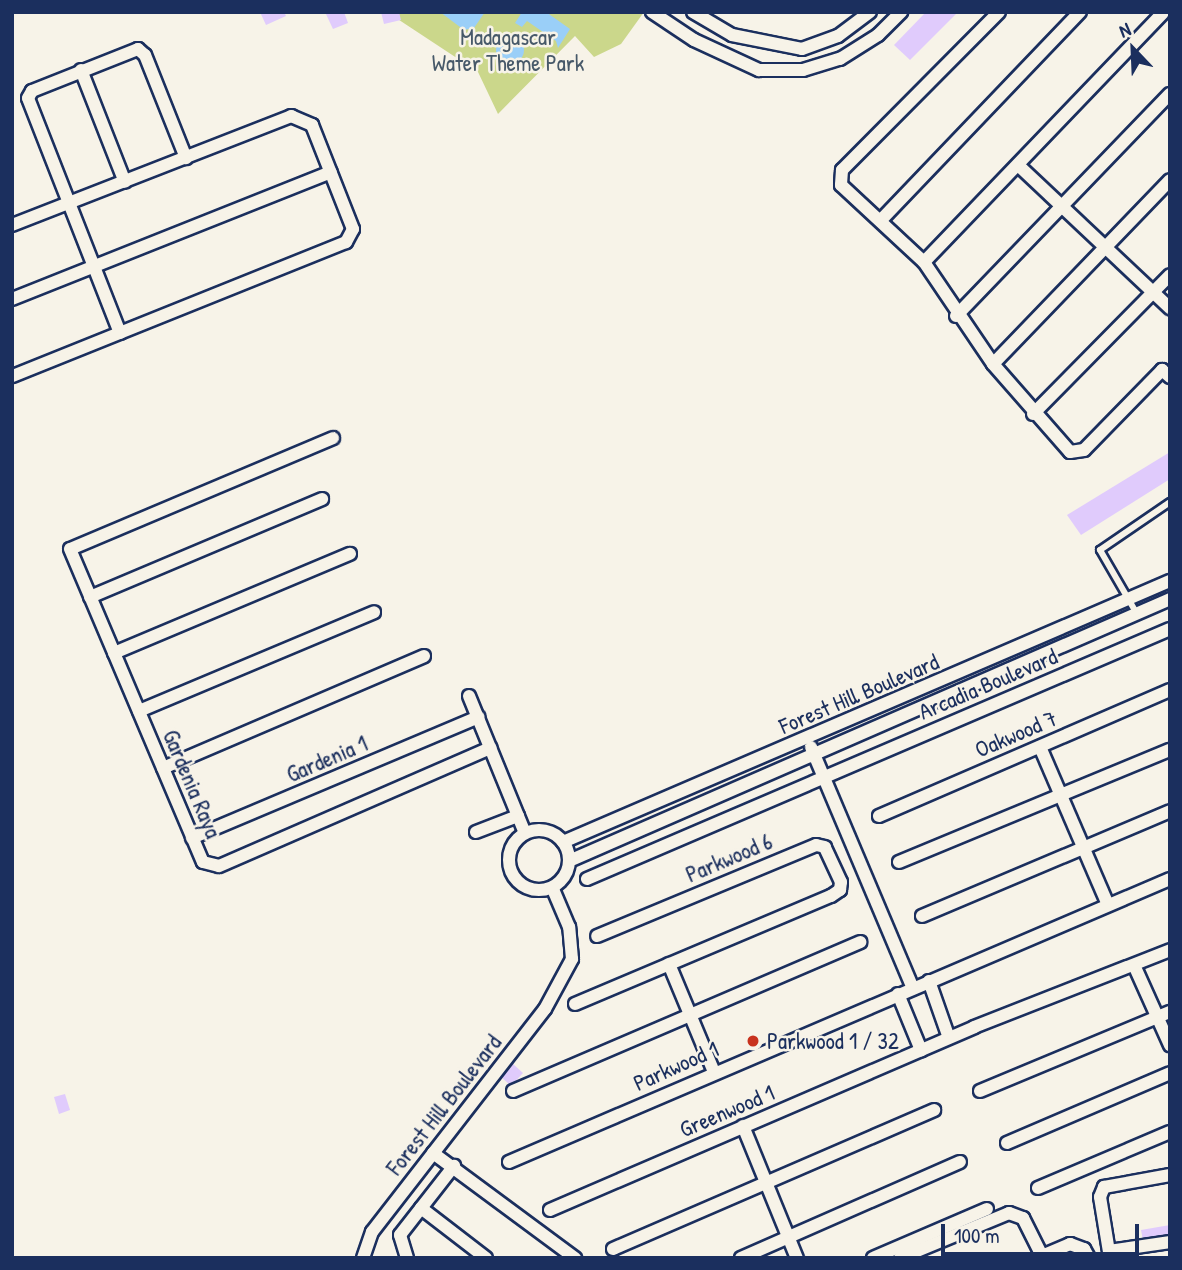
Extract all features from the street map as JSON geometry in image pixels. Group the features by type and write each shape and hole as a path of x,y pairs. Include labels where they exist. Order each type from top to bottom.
{"street":[{"path":"652,12 694,40 759,70 803,70 840,59 878,35 901,12"},
{"path":"694,12 732,35 802,49 838,36 870,12"},
{"path":"999,12 842,170 844,191 881,220 924,262 956,316 1033,414 1070,452 1084,450 1167,370"},
{"path":"881,220 1080,12"},
{"path":"924,262 1163,13 1170,19"},
{"path":"120,333 67,205 28,98 32,91 138,49 145,55 186,158"},
{"path":"81,71 125,182"},
{"path":"956,316 1170,94"},
{"path":"12,225 291,116 312,125 353,229 346,242 12,376"},
{"path":"1018,165 1104,250 1154,291 1170,308"},
{"path":"12,299 331,172"},
{"path":"993,364 1170,180"},
{"path":"1033,414 1170,275"},
{"name":"Gardenia Raya","path":"333,438 70,549 203,862 219,866 491,748"},
{"path":"90,597 322,499"},
{"path":"114,653 350,554"},
{"name":"Forest Hill Boulevard","path":"563,842 808,739 1170,581"},
{"name":"Forest Hill Boulevard","path":"569,862 1170,599"},
{"path":"139,711 374,612"},
{"name":"Arcadia Boulevard","path":"587,878 1170,629"},
{"path":"163,768 424,656"},
{"name":"Oakwood 7","path":"878,816 1170,690"},
{"path":"469,696 525,833"},
{"name":"Gardenia 1","path":"192,838 478,718"},
{"path":"808,739 822,778 913,988"},
{"path":"1040,747 1108,905"},
{"path":"899,862 1170,750"},
{"path":"922,916 1170,811"},
{"path":"476,832 518,816"},
{"path":"545,831 563,842 569,862 561,881 552,887 532,890 522,886 509,869 511,848 525,833 545,831"},
{"name":"Parkwood 6","path":"597,936 821,844 841,883 840,890 669,964"},
{"name":"Parkwood 1","path":"509,1162 1170,879"},
{"name":"Forest Hill Boulevard","path":"363,1258 372,1232 545,1009 572,959 569,927 552,887"},
{"path":"513,1091 860,942"},
{"name":"Greenwood 1","path":"550,1210 921,1050 1170,950"},
{"path":"575,1004 669,964 714,1072"},
{"path":"1134,965 1163,1015 1170,1045"},
{"path":"929,981 950,1038"},
{"path":"898,994 921,1050"},
{"path":"980,1091 1163,1015"},
{"path":"1007,1143 1170,1073"},
{"path":"613,1249 934,1110"},
{"path":"743,1126 797,1258"},
{"path":"1038,1188 1170,1132"},
{"path":"433,1153 575,1258"},
{"path":"741,1258 960,1162"},
{"path":"407,1258 400,1235 454,1166"},
{"path":"1170,1175 1104,1187 1100,1197 1110,1254 1170,1242"},
{"path":"421,1208 486,1258"},
{"path":"873,1258 987,1209"},
{"path":"900,1258 1000,1215 1016,1213 1023,1218 1039,1257 1070,1244 1084,1249 1089,1258"}],"lane":[{"path":"1136,614 1130,598 1100,550 1170,502"}],"green space":[{"name":"Madagascar Water Theme Park","path":"387,12 644,12 621,44 594,57 575,36 498,114 478,72"}],"water":[{"path":"440,12 485,12 474,28 464,30"},
{"path":"522,12 546,12 570,29 558,48 556,41 527,21 522,27 515,23"},
{"path":"510,36 520,40 524,50 520,60 510,64 500,60 496,50 500,40"}],"building":[{"path":"260,12 284,12 286,16 266,25"},
{"path":"325,12 344,12 348,23 333,29"},
{"path":"381,12 399,12 401,20 384,24"},
{"path":"926,12 958,12 910,60 894,45"},
{"path":"1170,452 1170,479 1081,535 1067,515"},
{"path":"512,1063 523,1073 511,1086 500,1076"},
{"path":"65,1094 70,1110 59,1114 54,1097"},
{"path":"1170,1225 1170,1236 1143,1241 1141,1230"}],"place":[{"name":"Parkwood 1 / 32","path":"753,1041"}]}
